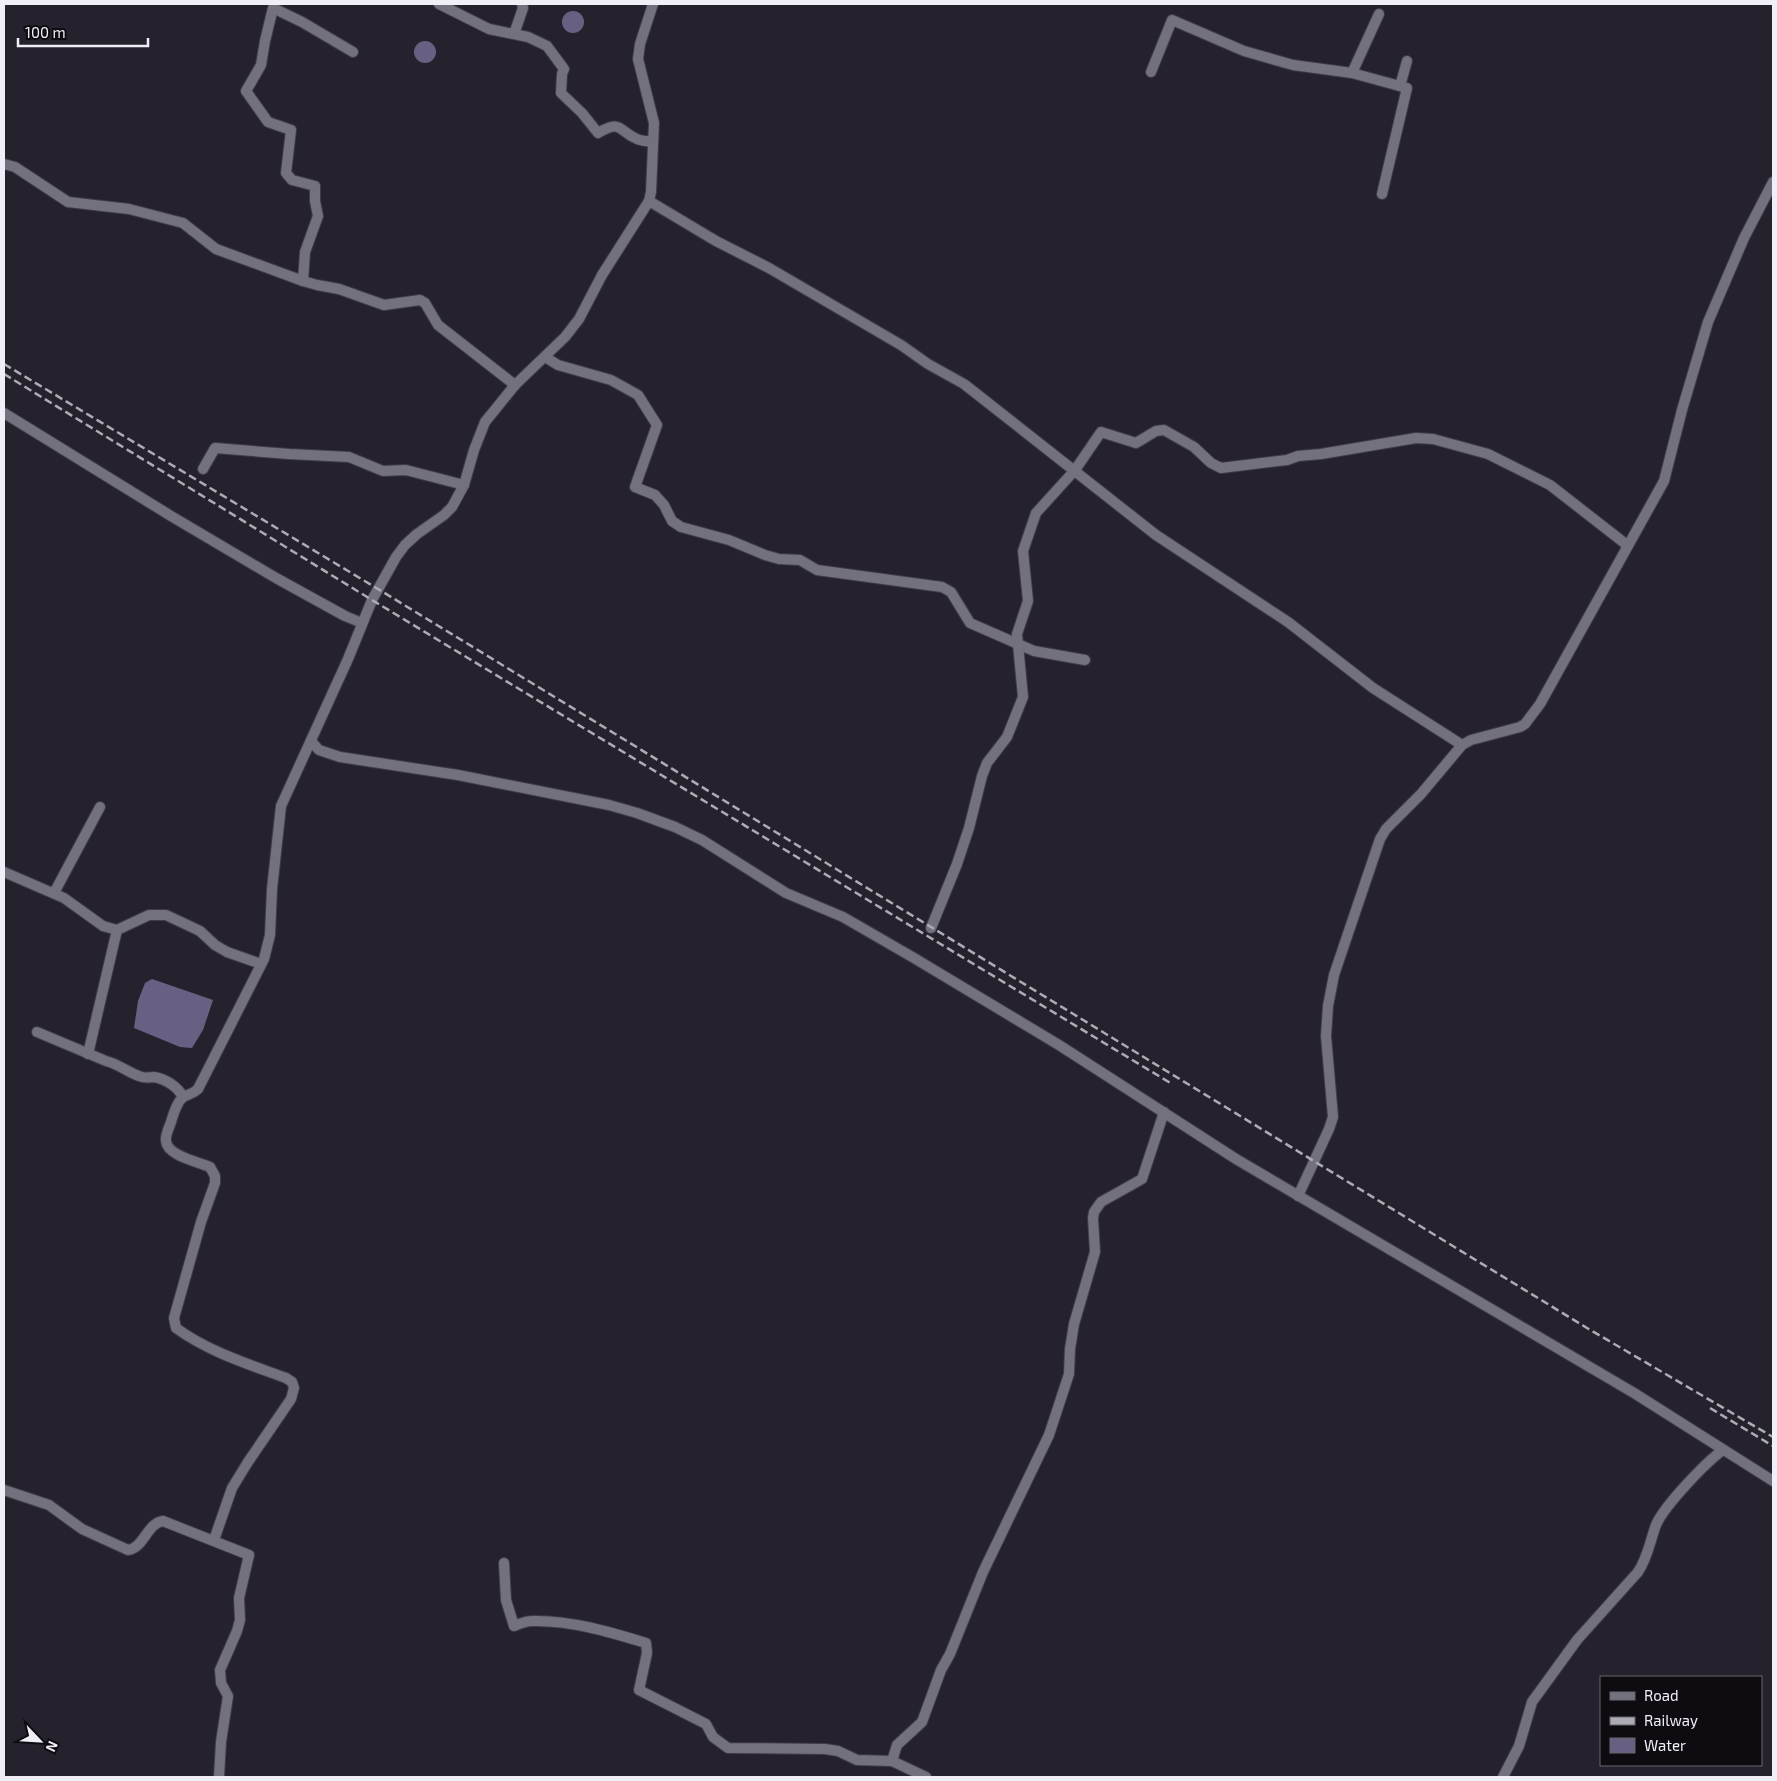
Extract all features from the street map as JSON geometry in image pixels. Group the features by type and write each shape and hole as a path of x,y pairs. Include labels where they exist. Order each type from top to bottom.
{"street":[{"path":"439,4 489,29 528,37 547,46 564,69 561,93 582,112 598,132 609,126 618,126 637,140 653,142"},
{"path":"514,34 523,8 522,4"},
{"path":"214,1540 232,1488 291,1399 294,1388 292,1382 286,1378 229,1357 203,1345 176,1328 174,1324 194,1246 215,1183 215,1176 210,1167 169,1150 166,1141 168,1131 177,1104 183,1097 192,1095 198,1089 268,947 279,813 348,659 372,600 396,557 406,545 416,534 444,515 452,507 464,485 474,450 485,422 514,385 565,337 579,319 602,275 649,201 653,142 652,112 638,59 640,44 653,4"},
{"path":"303,281 306,252 318,216 315,186 292,180 286,173 291,130 268,122 246,91 261,65 273,8 302,22 353,52"},
{"path":"1352,73 1379,14"},
{"path":"1151,72 1172,20 1244,51 1293,65 1352,73 1407,88 1382,194"},
{"path":"1400,86 1407,61"},
{"path":"4,164 15,167 68,202 129,209 183,223 216,250 303,281 338,288 384,305 420,300 425,303 438,325 514,385"},
{"path":"1298,1196 1333,1117 1326,1036 1330,991 1380,839 1386,829 1421,794 1462,745 1482,737 1514,729 1525,724 1532,716 1664,480 1708,322 1744,238 1773,182"},
{"path":"649,201 716,241 769,268 964,384 1156,535 1288,622 1373,688 1462,745"},
{"path":"545,357 558,365 611,380 638,394 657,425 635,487 655,495 676,524 729,540 765,556 800,560 817,570 942,587 951,592 970,623 1034,651 1085,660"},
{"path":"4,413 170,516 276,578 345,616 362,623"},
{"path":"931,928 957,864 987,763 1007,737 1023,697 1020,646 1017,634 1028,601 1023,551 1036,513 1075,470 1101,432 1136,443 1156,431 1164,430 1194,447 1211,463 1221,468 1287,460 1298,456 1416,438 1433,439 1488,454 1550,485 1627,545"},
{"path":"203,469 215,448 349,457 383,471 406,470 464,485"},
{"path":"311,741 319,750 333,756 458,775 591,801 636,813 675,827 718,849 786,893 843,917 914,958 1059,1045 1236,1159 1634,1393 1773,1480"},
{"path":"54,893 100,807"},
{"path":"4,872 54,893 74,904 84,914 102,926 118,930 149,915 166,915 200,931 215,945 227,952 261,964"},
{"path":"88,1054 118,930"},
{"path":"37,1032 88,1054 115,1063 143,1077 154,1077 164,1080 174,1086 183,1097"},
{"path":"892,1761 897,1745 922,1722 941,1670 950,1654 983,1572 1049,1435 1069,1374 1074,1324 1095,1252 1094,1212 1101,1202 1142,1179 1164,1112"},
{"path":"1503,1777 1519,1746 1530,1708 1536,1696 1577,1640 1638,1572 1644,1562 1657,1524 1663,1513 1712,1458 1724,1450"},
{"path":"4,1490 49,1505 82,1529 128,1550 135,1548 155,1524 163,1521 247,1553 250,1557 239,1598 240,1620 237,1632 220,1670 221,1682 228,1696 221,1742 219,1777"},
{"path":"504,1563 506,1600 514,1626 530,1620 571,1624 646,1643 647,1653 639,1690 706,1724 713,1737 728,1748 825,1749 858,1760 892,1761 926,1777"}],"water":[{"path":"573,11 581,14 584,22 581,30 573,33 565,30 562,22 565,14"},
{"path":"421,41 429,41 436,48 436,56 429,63 421,63 414,56 414,48"},
{"path":"152,979 213,1000 203,1030 192,1048 180,1047 134,1028 138,1001 145,983"}],"railway":[{"path":"4,364 378,589 1587,1328 1773,1437"},
{"path":"4,374 372,600 1172,1084"},
{"path":"1710,1408 1773,1446"}]}
